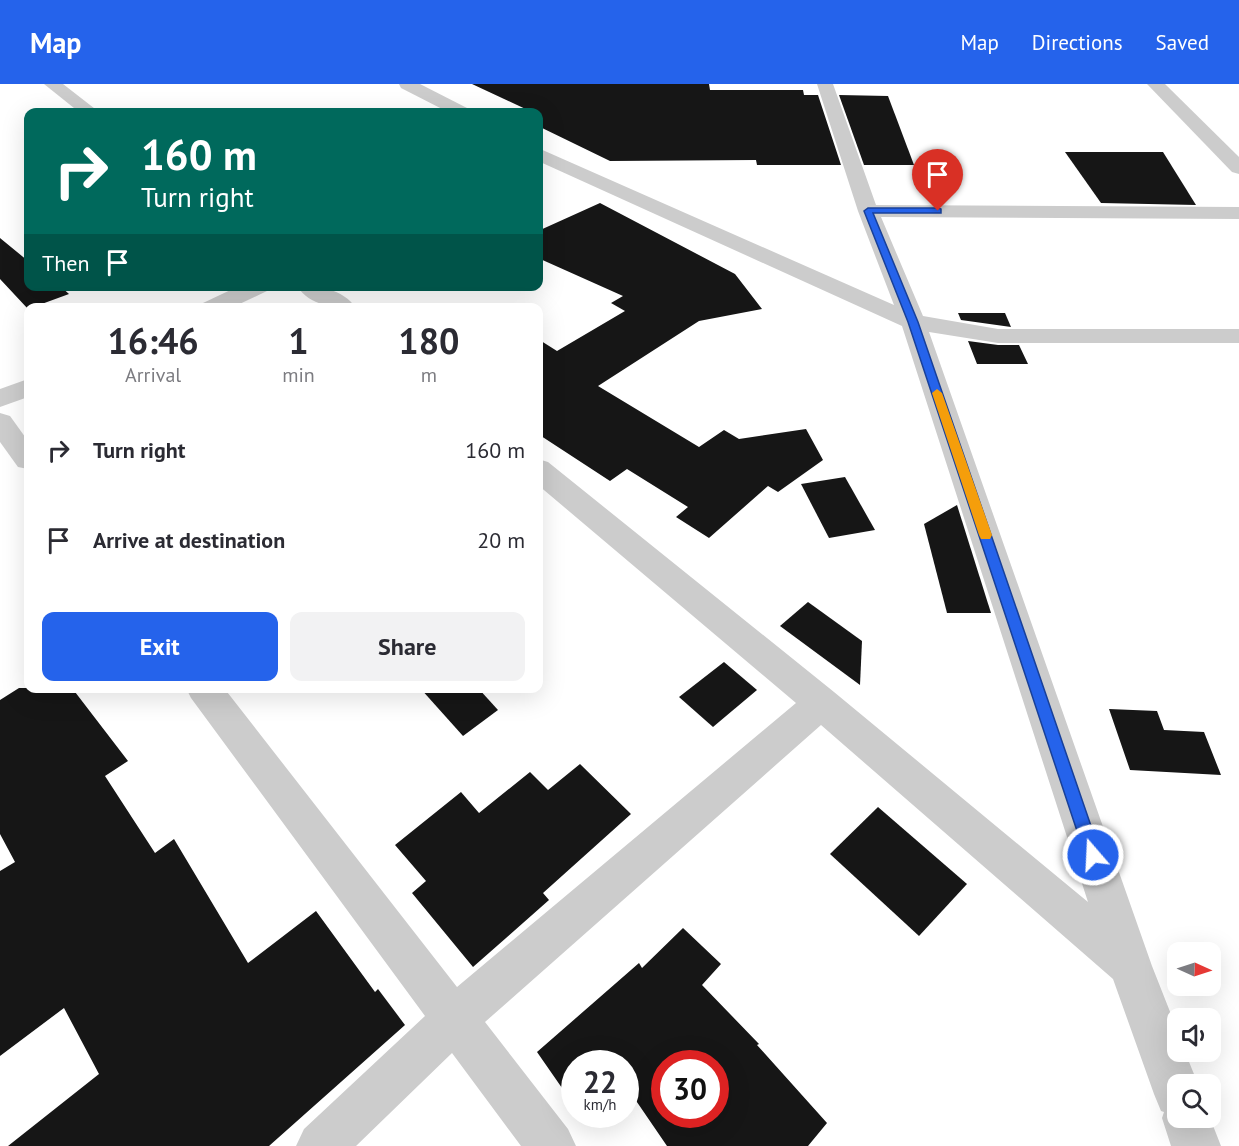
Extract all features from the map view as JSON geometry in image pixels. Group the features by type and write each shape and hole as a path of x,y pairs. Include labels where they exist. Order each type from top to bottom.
{"street":[{"path":"52,84 85,108"},
{"path":"407,84 453,108"},
{"path":"825,84 868,211 913,322 1130,966 1170,1074"},
{"path":"1155,84 1239,168"},
{"path":"543,157 913,322 998,336 1239,336"},
{"path":"868,211 1239,213"},
{"path":"222,303 248,291"},
{"path":"316,291 337,303"},
{"path":"0,399 24,389"},
{"path":"0,422 24,455"},
{"path":"543,473 821,703 1130,966"},
{"path":"207,693 551,1146"},
{"path":"321,1146 455,1018 821,703"},
{"path":"1190,1128 1196,1146"}],"building":[{"path":"472,84 709,84 710,90 803,90 804,95 818,95 841,165 757,165 756,160 610,161 543,128 543,108 523,108"},
{"path":"839,95 888,96 914,165 864,165"},
{"path":"1065,152 1163,152 1196,205 1101,203"},
{"path":"600,203 735,274 762,309 699,321 598,386 699,447 724,430 739,439 806,429 823,460 778,492 768,486 709,538 676,517 688,507 627,469 610,481 543,437 543,342 557,351 625,311 611,303 623,296 543,260 543,229"},
{"path":"0,238 24,258 24,291 66,291 69,294 44,303 24,305 0,279"},
{"path":"958,313 1005,313 1011,327 961,320"},
{"path":"968,341 1019,345 1028,364 977,364"},
{"path":"845,477 875,530 829,538 801,484"},
{"path":"957,505 991,613 947,613 924,524"},
{"path":"808,602 862,641 860,685 780,626"},
{"path":"724,662 757,690 713,727 679,697"},
{"path":"19,688 24,688 24,693 76,693 128,761 105,776 155,853 174,839 248,963 316,911 375,992 378,989 405,1025 269,1146 8,1146 99,1074 64,1008 0,1056 0,871 15,862 0,834 0,700"},
{"path":"424,693 483,693 498,710 463,736"},
{"path":"1109,709 1157,711 1164,730 1204,732 1221,775 1130,770"},
{"path":"580,764 631,814 543,893 549,900 473,967 412,893 426,881 395,845 461,792 479,813 530,772 548,790"},
{"path":"878,807 967,884 919,936 830,854"},
{"path":"683,928 721,964 702,985 759,1044 757,1045 827,1123 808,1146 667,1146 655,1128 729,1128 729,1050 651,1050 651,1123 639,1105 639,1050 561,1050 561,1087 537,1052 639,963 642,968"}],"slow traffic":[{"path":"937,393 985,535"}],"route":[{"path":"938,211 868,211 913,322 1093,855"}]}
